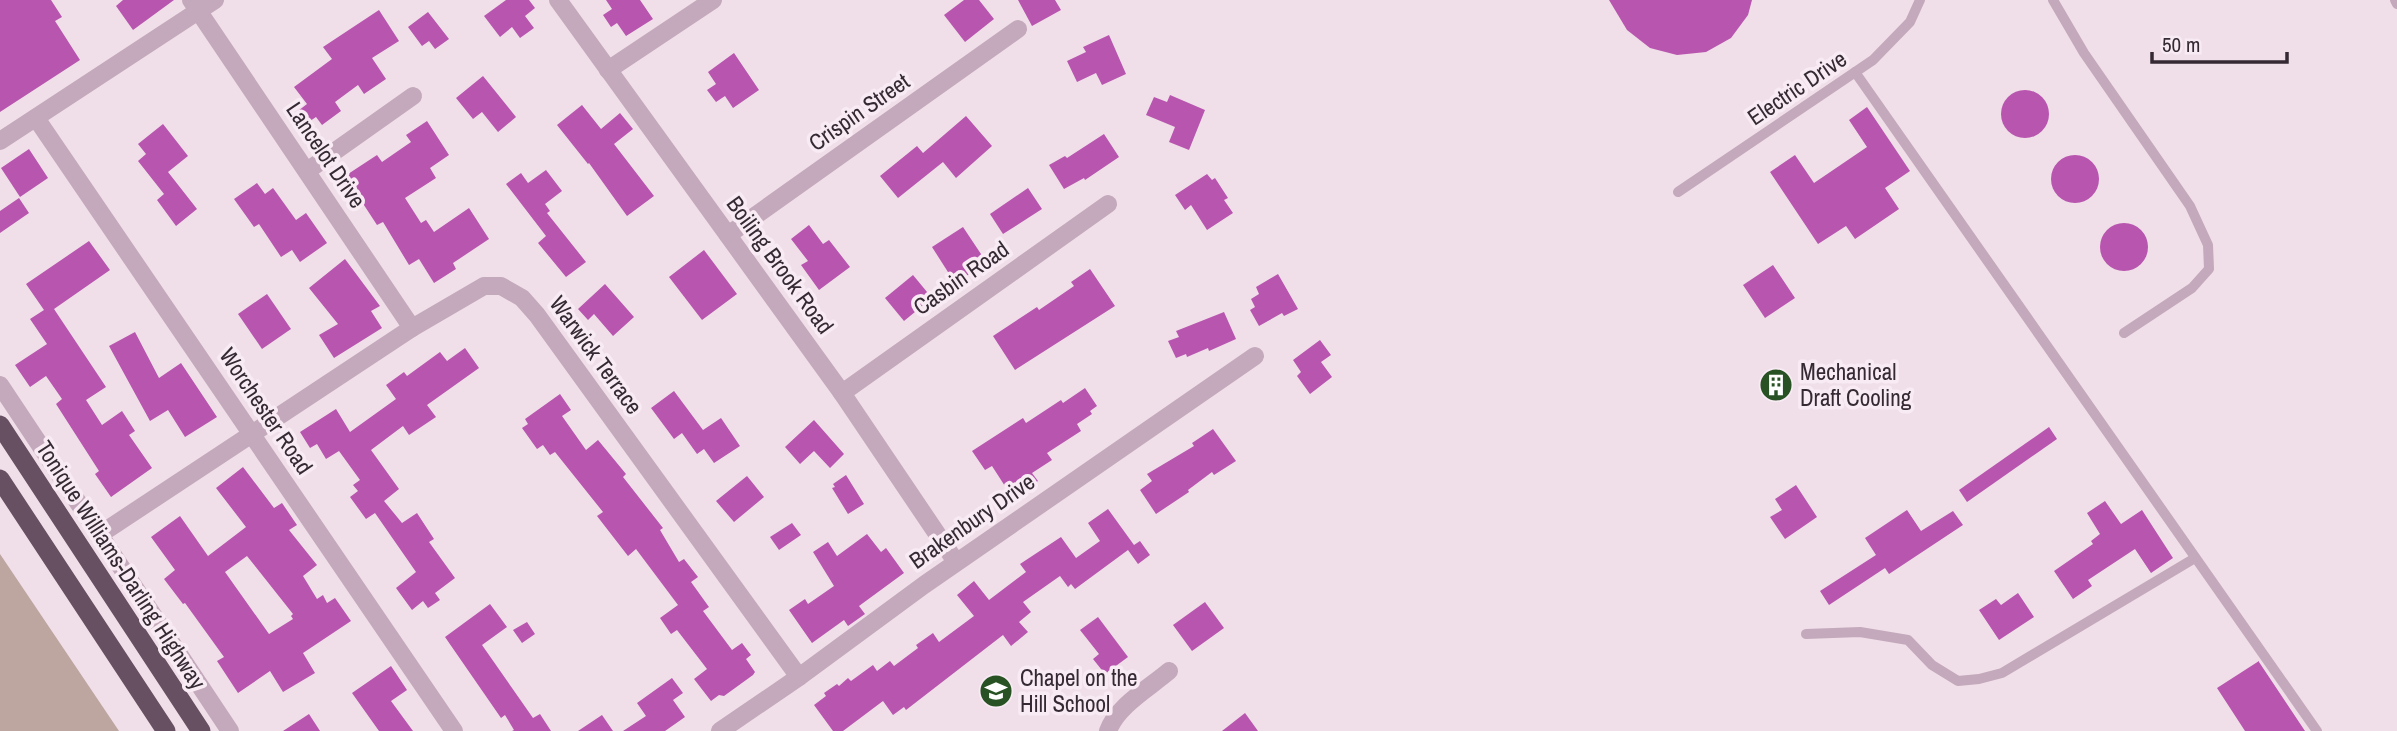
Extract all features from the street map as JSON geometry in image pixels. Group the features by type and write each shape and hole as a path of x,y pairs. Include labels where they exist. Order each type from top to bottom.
{"highway":[{"name":"Tonique Williams-Darling Highway","path":"0,425 201,731"},
{"path":"0,479 166,731"}],"street":[{"path":"0,141 195,6 215,0"},
{"name":"Boiling Brook Road","path":"558,0 842,393 956,562"},
{"path":"608,70 713,0"},
{"name":"Lancelot Drive","path":"195,6 412,328"},
{"name":"Crispin Street","path":"728,235 1018,29"},
{"path":"307,170 413,96"},
{"name":"Worchester Road","path":"36,118 454,731"},
{"name":"Casbin Road","path":"842,393 1108,204"},
{"name":"Warwick Terrace","path":"99,535 412,328 484,286 501,286 523,298 537,315 799,677"},
{"name":"Brakenbury Drive","path":"720,731 956,562 1255,356"},
{"path":"0,386 230,731"},
{"path":"1108,731 1120,712 1169,671"}],"lane":[{"name":"Electric Drive","path":"1678,192 1873,60 1910,22 1920,0"},
{"path":"2053,0 2084,53 2190,205 2208,245 2209,269 2192,288 2124,333"},
{"path":"1854,72 2317,731"},
{"path":"1806,634 1860,632 1908,640 1932,665 1958,681 1979,679 2002,673 2195,558"}],"shaded area":[{"path":"0,554 119,731 0,731"}],"building":[{"path":"0,0 51,0 62,17 55,21 80,60 0,112"},
{"path":"123,0 174,0 133,30 116,6"},
{"path":"506,0 529,0 535,8 525,16 534,28 520,38 512,27 500,37 484,16"},
{"path":"606,0 640,0 653,19 626,36 617,23 611,27 603,15 612,9"},
{"path":"964,0 979,0 994,19 965,42 944,15"},
{"path":"1018,0 1055,0 1061,10 1032,26"},
{"path":"1609,0 1752,0 1748,15 1731,38 1706,52 1677,55 1650,48 1627,30"},
{"path":"379,10 399,41 372,58 386,79 364,94 358,85 335,102 341,111 322,125 316,117 307,123 298,111 307,104 294,87 332,59 323,47"},
{"path":"428,12 449,39 435,49 429,41 422,46 408,27"},
{"path":"1109,35 1126,74 1102,85 1096,73 1077,82 1067,61 1086,52 1083,47"},
{"path":"734,53 759,90 733,108 725,96 716,102 707,90 716,84 708,72"},
{"path":"483,76 516,117 498,132 482,112 473,119 456,98"},
{"path":"2025,90 2042,97 2049,114 2042,131 2025,138 2008,131 2001,114 2008,97"},
{"path":"1170,95 1205,110 1189,150 1169,142 1175,127 1146,115 1154,97 1167,102"},
{"path":"582,105 601,129 620,113 633,129 614,144 654,196 627,216 589,163 557,125"},
{"path":"1867,107 1910,171 1885,188 1899,209 1855,239 1846,226 1818,244 1770,172 1795,155 1814,183 1867,147 1849,120"},
{"path":"966,116 992,146 956,178 943,162 898,198 880,176 917,146 923,153"},
{"path":"427,121 449,155 430,168 436,178 405,198 421,223 426,220 434,232 469,208 489,239 453,263 456,269 434,283 419,259 409,265 383,222 377,225 345,176 377,155 382,162 411,142 406,135"},
{"path":"163,124 188,156 168,172 197,209 176,226 157,200 164,194 138,161 146,154 138,144"},
{"path":"1104,134 1119,157 1085,180 1084,178 1064,189 1049,165 1065,156 1067,158"},
{"path":"29,149 48,178 20,197 1,168"},
{"path":"2075,155 2092,162 2099,179 2092,196 2075,203 2058,196 2051,179 2058,162"},
{"path":"546,170 562,191 545,204 550,211 547,213 586,262 566,277 538,243 546,236 506,184 521,173 528,183"},
{"path":"1207,174 1212,180 1215,178 1228,198 1224,200 1233,213 1207,230 1191,205 1185,210 1175,195"},
{"path":"257,183 265,194 273,188 296,220 306,213 327,243 300,262 292,250 281,257 259,224 254,227 234,199"},
{"path":"1028,188 1042,209 1003,234 990,214"},
{"path":"19,198 29,213 0,233 0,211"},
{"path":"2124,223 2141,230 2148,247 2141,264 2124,271 2107,264 2100,247 2107,230"},
{"path":"809,225 823,244 829,240 850,267 819,290 801,265 808,261 791,239"},
{"path":"963,227 987,263 955,283 932,247"},
{"path":"89,241 110,270 54,309 106,387 86,400 102,425 122,411 135,431 129,435 152,468 111,497 95,474 99,471 56,404 62,399 46,376 30,387 15,365 47,344 30,319 44,310 26,284"},
{"path":"704,250 737,294 702,320 669,277"},
{"path":"345,259 380,306 371,311 382,328 334,358 319,335 338,324 309,288"},
{"path":"1773,265 1795,298 1765,318 1743,285"},
{"path":"1090,269 1115,306 1015,370 993,336 1074,286 1071,282"},
{"path":"1278,274 1298,309 1284,316 1282,313 1259,326 1250,310 1255,307 1251,299 1259,294 1256,287"},
{"path":"913,275 932,298 904,321 885,298"},
{"path":"605,284 634,317 613,336 594,314 588,320 578,309"},
{"path":"267,294 291,329 262,349 238,314"},
{"path":"1224,312 1236,339 1209,351 1208,348 1187,357 1186,354 1176,358 1168,341 1179,337 1176,331"},
{"path":"135,332 159,378 181,363 217,417 185,437 168,410 150,421 109,346"},
{"path":"1320,340 1331,355 1321,362 1332,377 1310,394 1297,376 1301,372 1293,360"},
{"path":"465,348 479,368 427,405 436,417 409,435 403,426 371,450 399,489 384,501 402,523 417,513 434,539 429,542 455,578 435,593 440,600 428,608 423,601 412,610 396,588 416,572 375,513 366,519 350,497 358,491 353,485 360,480 339,451 326,459 317,444 310,448 300,432 336,409 350,432 396,399 386,385 404,372 407,376 440,352 447,361"},
{"path":"1085,388 1097,406 1090,411 1092,414 1077,424 1081,431 1047,453 1052,460 1032,473 1038,481 1012,497 992,466 985,470 972,451 1023,418 1026,423"},
{"path":"674,391 703,430 721,418 740,446 714,463 704,449 697,454 682,433 674,439 651,408"},
{"path":"560,394 571,410 562,416 586,450 598,440 626,474 623,477 663,528 660,530 679,562 684,559 698,577 691,582 709,607 703,611 732,650 742,643 751,655 746,659 755,672 724,696 719,695 711,701 694,679 707,669 677,630 671,634 660,618 678,605 636,549 628,556 597,516 603,512 555,452 550,455 543,445 537,449 522,428 528,424 525,419"},
{"path":"814,420 844,454 830,468 814,451 800,464 785,447"},
{"path":"2049,427 2057,439 1967,502 1959,490"},
{"path":"1213,429 1236,461 1214,475 1212,472 1188,490 1189,492 1156,514 1140,490 1152,481 1147,474 1194,446 1192,443"},
{"path":"243,467 274,508 282,503 297,525 289,530 317,565 303,576 317,599 323,595 327,603 335,598 351,621 303,653 315,673 283,692 270,671 238,693 217,661 224,657 164,579 175,570 151,537 180,516 208,556 246,527 216,488","holes":["247,556 293,614 293,619 269,634 225,572"]},
{"path":"846,475 864,504 848,514 832,488 835,487 833,484"},
{"path":"747,476 764,497 734,522 716,501"},
{"path":"1796,485 1817,517 1785,539 1770,517 1782,510 1775,499"},
{"path":"2105,501 2121,524 2142,510 2173,558 2151,573 2135,549 2088,580 2092,586 2073,599 2054,571 2093,544 2091,541 2100,534 2087,513"},
{"path":"1108,509 1134,545 1140,541 1150,555 1138,564 1128,550 1075,589 1071,584 1068,587 1060,576 1023,602 1031,612 1019,622 1028,632 1011,646 1003,635 906,710 904,707 893,715 883,701 843,731 833,731 814,705 826,696 824,693 848,678 851,681 873,665 877,671 890,661 894,666 933,633 939,642 974,616 957,595 974,581 989,600 1026,572 1020,564 1061,537 1076,558 1100,541 1088,523"},
{"path":"1907,510 1921,531 1953,511 1963,525 1889,574 1885,568 1829,605 1820,591 1876,555 1865,538"},
{"path":"792,523 801,535 779,550 770,537"},
{"path":"867,534 881,552 886,548 904,573 859,606 865,614 848,626 844,620 812,643 789,610 805,599 808,604 834,586 813,552 828,542 837,556"},
{"path":"2018,593 2034,617 1999,640 1979,610 1996,599 2001,605"},
{"path":"1205,602 1224,628 1192,651 1173,625"},
{"path":"490,604 507,627 482,645 533,718 540,714 551,731 512,731 514,730 505,715 501,718 445,637"},
{"path":"1098,617 1128,657 1105,674 1093,659 1099,654 1080,630"},
{"path":"527,622 535,634 522,643 513,630"},
{"path":"2259,661 2305,731 2245,731 2217,688"},
{"path":"391,666 407,690 391,701 413,731 379,731 352,693"},
{"path":"672,678 683,693 673,700 685,717 665,731 623,731 646,716 637,703"},
{"path":"1245,713 1258,731 1222,731"},
{"path":"309,714 320,731 283,731"},
{"path":"602,715 613,731 578,731"}],"place":[{"name":"Mechanical Draft Cooling","path":"1776,385"},
{"name":"Chapel on the Hill School","path":"996,691"}]}
